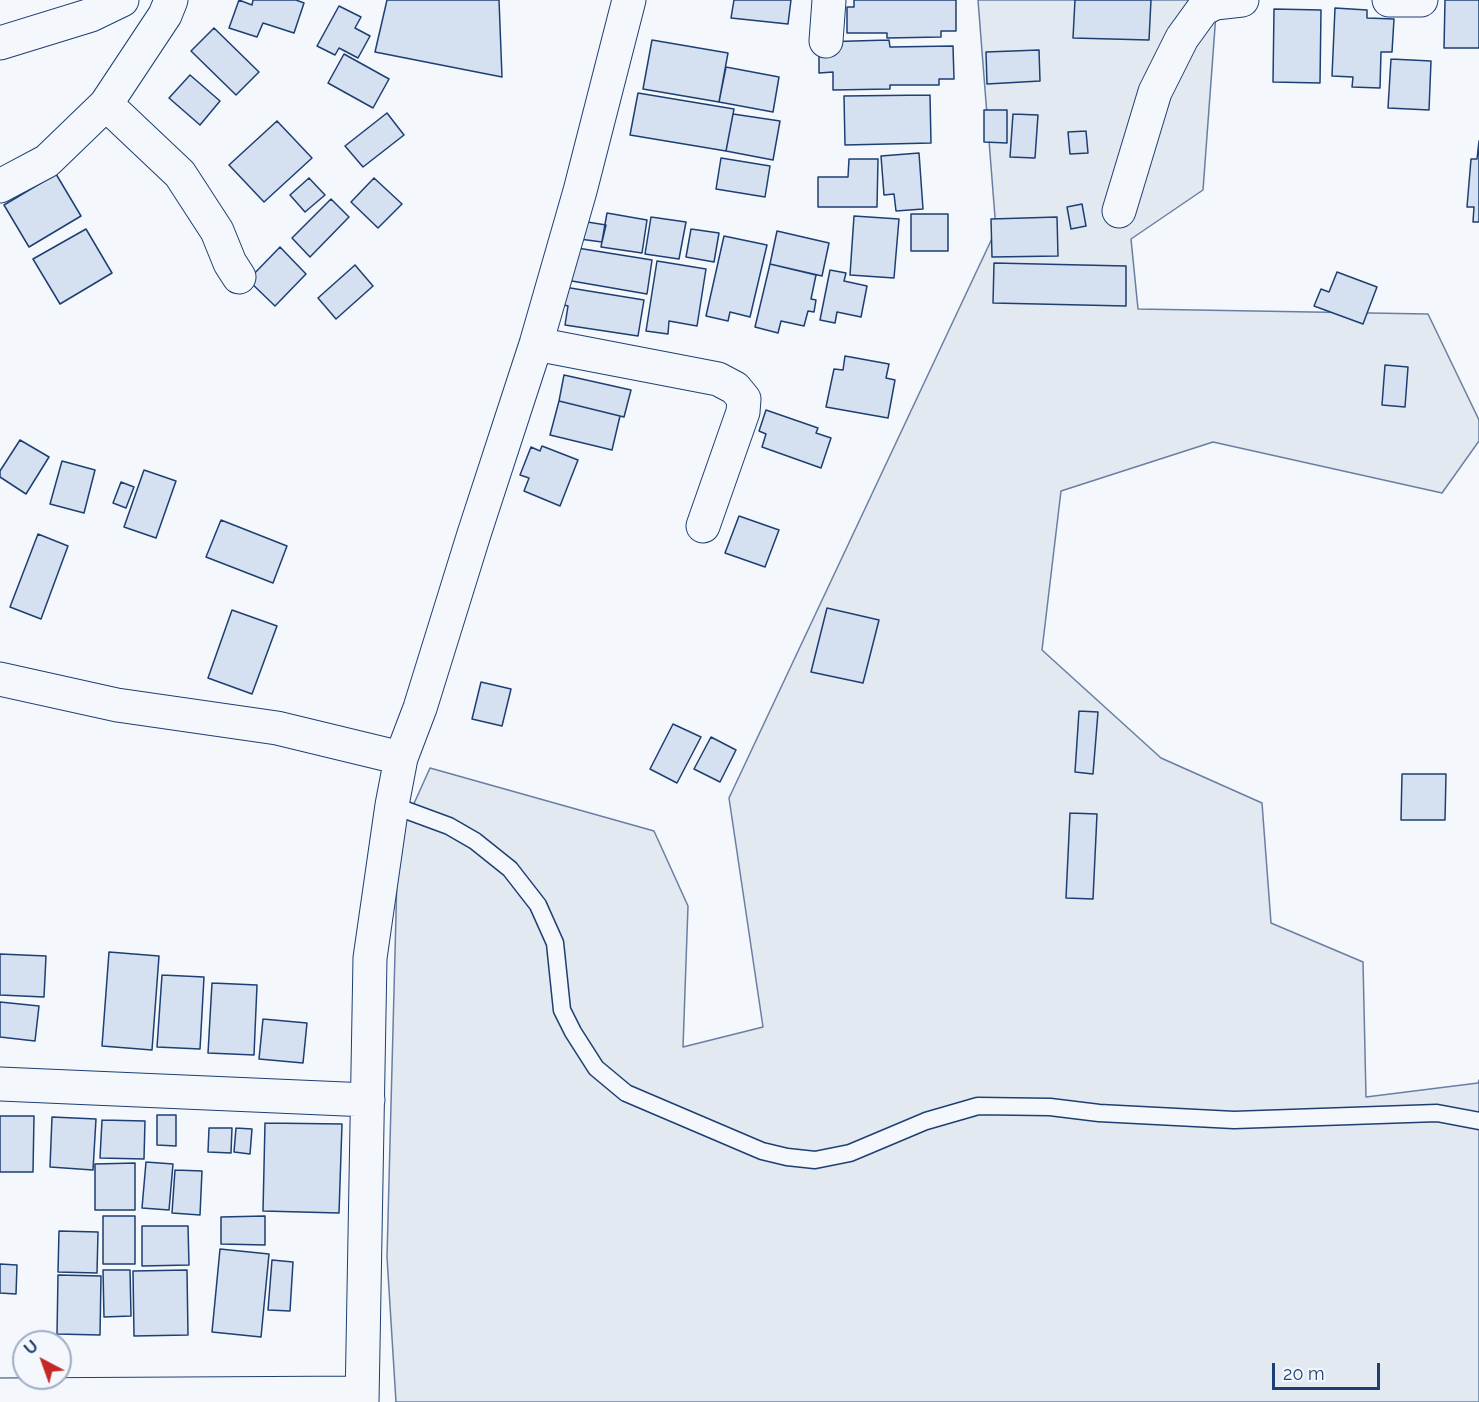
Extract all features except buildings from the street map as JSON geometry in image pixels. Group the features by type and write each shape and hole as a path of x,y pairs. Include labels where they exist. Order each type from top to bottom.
{"street":[{"path":"0,43 91,15 122,0"},
{"path":"0,186 47,161 106,104 165,15 171,0"},
{"path":"0,1395 362,1398 370,958 392,805 401,758 420,708 536,344 580,191 629,0"},
{"path":"826,41 829,0"},
{"path":"1119,211 1155,92 1182,38 1203,9 1215,3 1242,0"},
{"path":"1389,0 1420,0"},
{"path":"106,104 180,174 217,231 230,263 239,277"},
{"path":"536,344 718,379 735,388 744,399 743,412 703,526"},
{"path":"0,679 117,705 278,728 401,758"},
{"path":"0,1084 368,1101"}],"lane":[{"path":"392,805 449,826 475,841 510,869 538,905 555,943 562,1010 596,1068 626,1093 762,1151 815,1160 850,1153 926,1121 978,1106 1050,1107 1099,1113 1234,1120 1437,1113 1479,1121"}],"shaded area":[{"path":"978,0 1217,0 1203,190 1131,239 1138,309 1428,314 1479,420 1479,441 1442,493 1213,442 1061,491 1042,650 1161,758 1262,803 1271,923 1363,962 1366,1097 1478,1083 1479,1080 1479,1402 396,1402 387,1257 398,839 430,768 654,831 688,906 683,1047 763,1027 729,798 996,230"}]}
